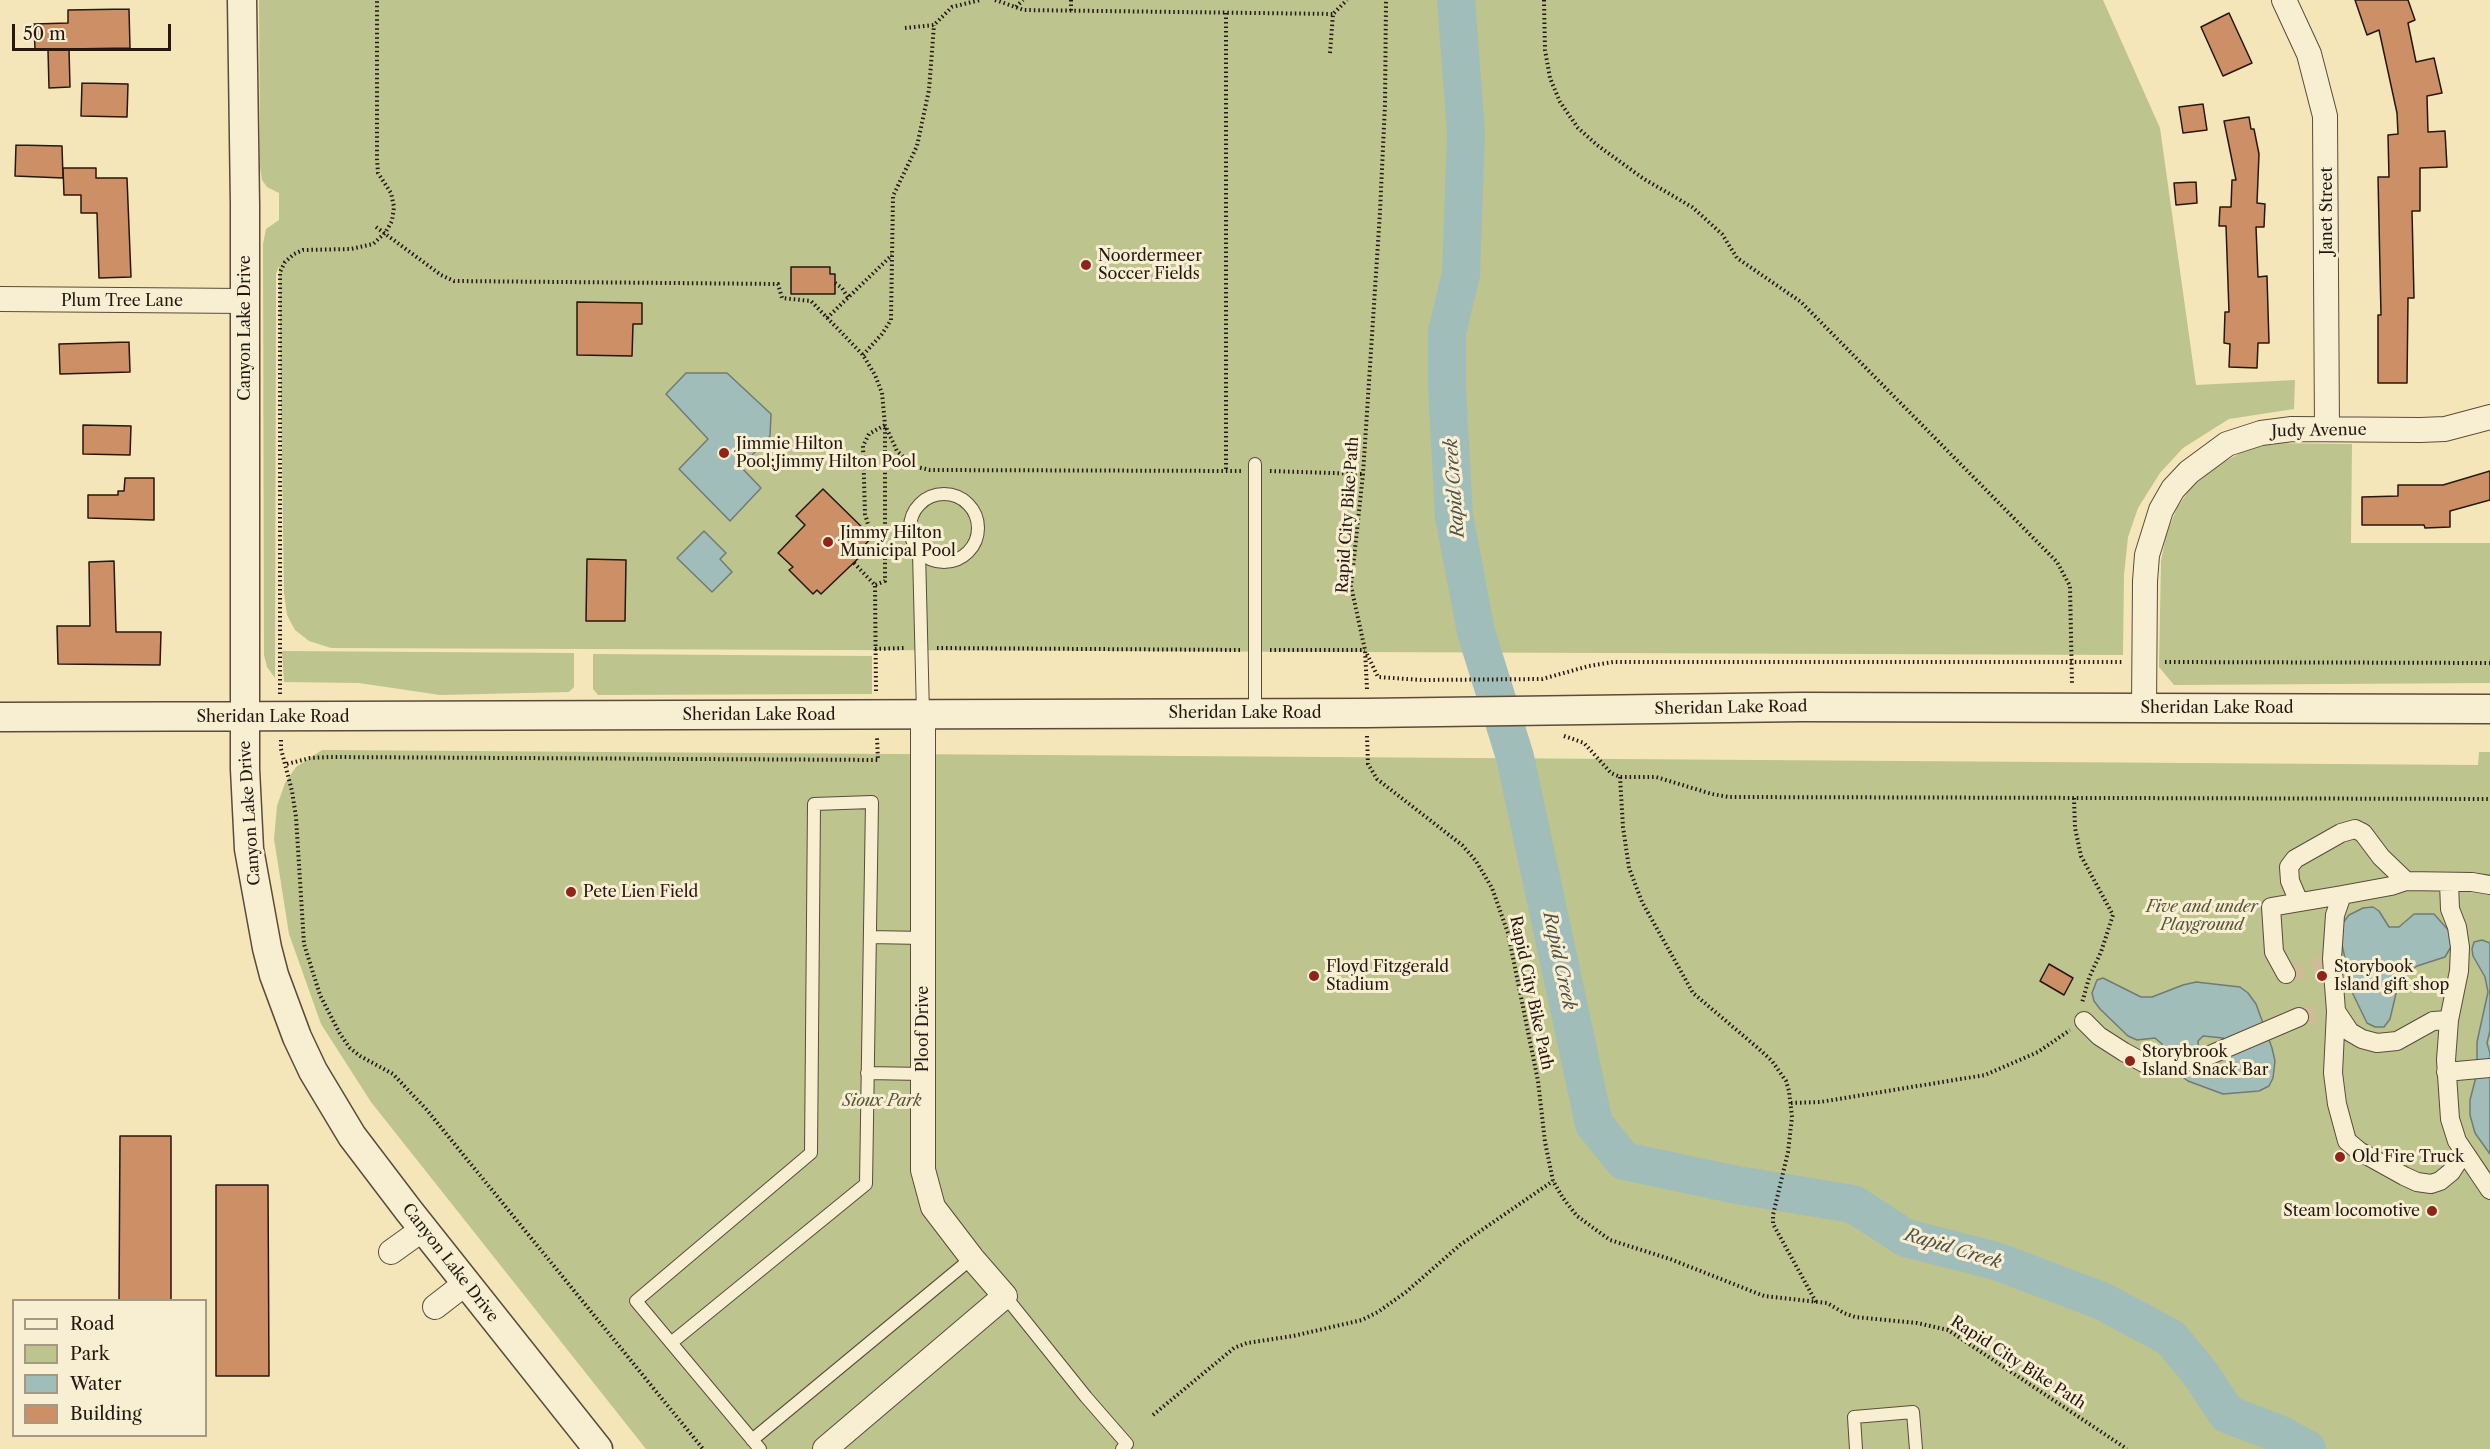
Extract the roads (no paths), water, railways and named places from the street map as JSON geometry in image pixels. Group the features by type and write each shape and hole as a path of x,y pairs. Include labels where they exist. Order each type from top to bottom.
{"street":[{"name":"Canyon Lake Drive","path":"242,0 244,717 247,813 253,880 267,948 284,1004 313,1071 332,1105 374,1167 598,1449"},
{"name":"Janet Street","path":"2284,0 2309,54 2325,116 2327,429"},
{"name":"Plum Tree Lane","path":"0,300 244,302"},
{"name":"Judy Avenue","path":"2144,707 2147,555 2162,510 2173,489 2188,472 2227,444 2261,433 2327,429 2445,429 2490,417"},
{"name":"Sheridan Lake Road","path":"0,717 1431,712 1555,723 1801,707 2490,709"},
{"name":"Ploof Drive","path":"923,714 923,1170 933,1207 1005,1296"},
{"path":"2299,902 2290,881 2289,867 2295,859 2341,833 2355,829 2363,833 2381,856 2406,881"},
{"path":"2286,974 2274,952 2271,907 2391,886 2406,881 2490,885"},
{"path":"2449,882 2450,909 2457,927 2460,947 2459,971 2449,1020 2446,1072 2450,1119 2457,1142 2487,1177"},
{"path":"2342,895 2336,915 2332,959 2336,1011 2333,1073 2337,1104 2348,1141 2359,1151 2404,1176 2417,1182 2431,1184 2440,1181 2451,1172 2464,1152"},
{"path":"2336,1011 2350,1032 2362,1039 2377,1043 2397,1041 2433,1021 2449,1020"},
{"path":"2084,1021 2099,1036 2124,1052 2144,1062 2171,1066 2203,1058 2299,1017"},
{"path":"2446,1072 2490,1068"},
{"path":"392,1252 423,1229"},
{"path":"435,1306 466,1283"},
{"path":"825,1449 1005,1296"}],"lane":[{"path":"1255,713 1256,467"},
{"path":"920,552 929,559 951,562 971,550 976,540 977,518 972,508 964,500 954,495 932,496 915,510 911,521 910,532 920,552 923,714"},
{"path":"671,1343 866,1184 872,802 814,804 811,1153 636,1301 671,1343 756,1445 972,1258"},
{"path":"870,937 923,938"},
{"path":"867,1073 923,1074"},
{"path":"1005,1296 1127,1444 1122,1449"},
{"path":"1856,1449 1854,1417 1913,1412 1916,1449"}],"water":[{"name":"Jimmie Hilton Pool;Jimmy Hilton Pool","path":"686,373 727,373 771,414 770,436 741,467 761,488 730,521 679,469 708,439 666,394"},
{"path":"704,531 726,553 720,559 732,572 712,592 677,558"},
{"path":"2373,907 2379,911 2389,927 2399,927 2414,914 2434,914 2450,932 2452,945 2445,957 2417,966 2404,976 2398,985 2390,1019 2384,1027 2375,1027 2367,1023 2353,994 2340,936 2342,924 2349,915 2363,908"},
{"path":"2482,940 2490,943 2490,1031 2487,1043 2490,1053 2490,1154 2475,1133 2470,1115 2470,1100 2477,1073 2477,1042 2488,992 2485,977 2473,956 2472,949 2474,942"},
{"path":"2103,978 2141,997 2152,997 2196,982 2240,987 2256,1004 2272,1048 2275,1061 2273,1078 2269,1086 2259,1091 2223,1094 2188,1081 2176,1072 2162,1044 2155,1038 2137,1040 2128,1036 2100,1009 2092,993 2097,980","holes":["2203,1036 2223,1038 2228,1044 2233,1065 2222,1075 2212,1075 2200,1065 2198,1041"]}],"waterway":[{"name":"Rapid Creek","path":"1456,0 1466,133 1461,274 1447,332 1447,389 1454,516 1476,632 1515,757 1594,1124 1624,1161 1737,1185 1853,1204 1906,1238 1996,1261 2102,1301 2171,1338 2202,1376 2227,1414 2279,1434 2307,1449"}],"tunnel":[{"path":"2286,974 2332,962"},
{"path":"2299,1017 2336,1011"}],"place":[{"name":"Noordermeer Soccer Fields","path":"1086,265"},
{"name":"Jimmie Hilton Pool;Jimmy Hilton Pool","path":"724,453"},
{"name":"Jimmy Hilton Municipal Pool","path":"828,542"},
{"name":"Pete Lien Field","path":"571,892"},
{"name":"Floyd Fitzgerald Stadium","path":"1314,976"},
{"name":"Storybook Island gift shop","path":"2322,976"},
{"name":"Storybrook Island Snack Bar","path":"2130,1061"},
{"name":"Old Fire Truck","path":"2340,1157"},
{"name":"Steam locomotive","path":"2432,1211"}],"park label":[{"name":"Five and under Playground","path":"2202,916"},
{"name":"Sioux Park","path":"882,1101"}]}
